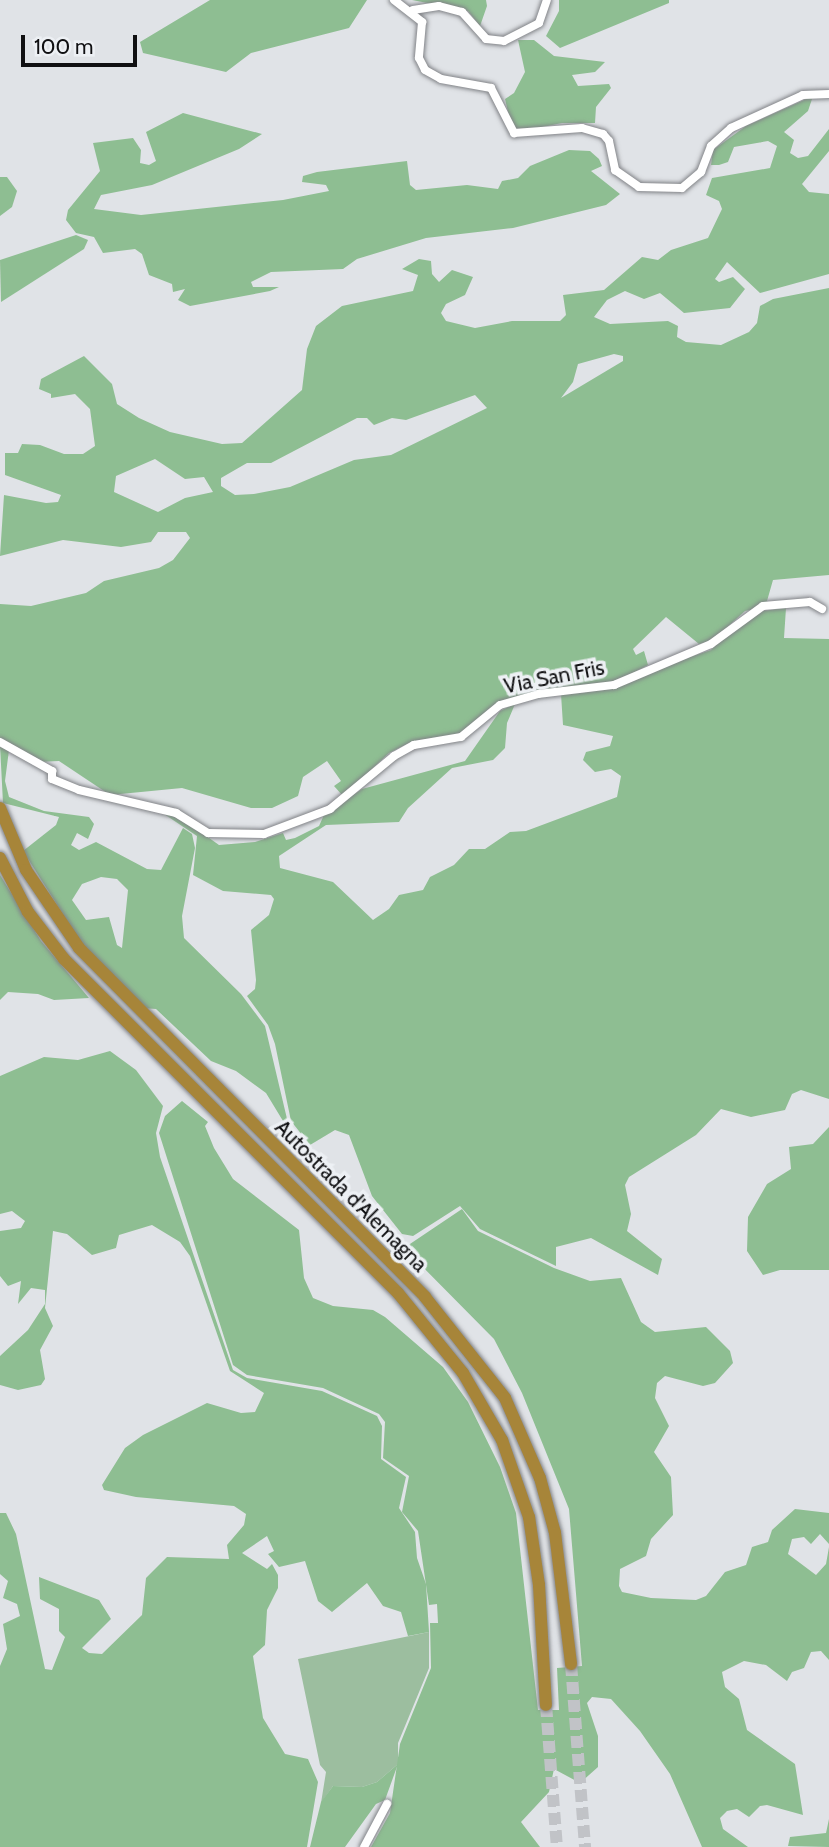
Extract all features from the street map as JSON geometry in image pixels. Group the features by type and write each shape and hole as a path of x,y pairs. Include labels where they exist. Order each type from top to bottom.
{"highway":[{"name":"Autostrada d'Alemagna","path":"0,808 46,904 79,948 425,1297 505,1398 540,1478 555,1532 571,1664"},
{"name":"Autostrada d'Alemagna","path":"0,858 36,922 116,1013 398,1293 445,1347 477,1396 509,1455 529,1517 539,1585 546,1705"}],"street":[{"path":"394,0 412,10 422,22 419,58 425,71 441,79 491,88 514,133 582,128 603,134 609,141 615,170 639,187 682,188 701,172 711,146 731,128 803,95 829,94"},
{"path":"412,10 439,6 462,12 486,39 504,41 539,23 547,0"},
{"name":"Via San Fris","path":"0,742 52,771 52,779 105,800 176,813 208,833 264,834 330,809 394,756 414,745 461,737 500,705 538,694 614,685 711,644 763,606 810,602 822,609"},
{"path":"364,1847 387,1804"}],"green space":[{"path":"210,0 367,0 349,28 251,53 226,72 143,53 140,42"},
{"path":"412,0 486,0 487,6 480,26 468,11"},
{"path":"559,0 669,0 669,3 560,48 546,36 559,11"},
{"path":"518,40 534,40 554,56 605,62 595,72 572,75 578,86 609,84 611,88 596,107 595,123 562,123 513,133 505,99 514,93 525,72"},
{"path":"813,96 808,111 784,132 794,140 790,153 798,158 808,156 829,129 829,151 802,184 809,192 829,194 829,274 760,293 727,262 715,279 719,282 733,277 745,289 730,308 684,313 660,293 644,299 625,291 607,300 594,317 610,324 668,321 678,326 677,337 686,342 721,345 749,332 757,323 760,306 773,299 829,288 829,575 773,580 767,601 773,605 745,611 713,640 699,644 666,617 633,649 636,655 644,651 648,665 614,683 501,702 458,736 413,741 389,753 343,796 334,786 341,781 327,761 303,777 298,796 272,808 251,808 182,788 110,795 59,761 37,762 0,740 0,604 31,606 86,593 104,581 159,568 173,560 190,538 186,532 158,532 151,542 121,547 63,540 0,556 4,495 46,503 58,502 61,495 5,475 5,453 18,453 22,444 40,445 64,454 83,454 95,446 90,409 75,394 51,398 51,394 39,389 41,379 84,356 112,384 117,404 139,418 170,432 222,444 242,443 302,390 307,349 316,326 342,306 413,291 418,275 402,269 419,259 431,261 432,274 439,282 452,270 473,277 465,295 446,304 441,313 446,321 475,328 512,321 560,321 566,315 563,295 604,290 642,257 658,260 671,250 708,238 722,209 719,201 706,195 712,178 770,168 777,146 768,141 734,147 728,162 711,165 713,150 746,126","holes":["614,354 623,356 623,361 561,398 573,382 578,364","475,395 487,408 391,455 354,460 290,487 235,495 221,486 221,478 247,463 271,463 357,418 367,418 374,425 392,418 406,420","155,459 185,479 204,477 213,492 185,498 158,512 114,492 116,476"]},
{"path":"183,113 262,134 239,149 152,185 101,195 94,209 141,215 283,200 329,191 326,185 302,182 303,176 407,161 410,185 416,190 467,185 498,189 502,181 518,178 530,166 569,150 590,151 602,166 591,171 620,194 606,205 513,228 426,238 357,259 343,269 271,272 251,282 253,287 279,287 270,291 190,306 178,300 185,289 173,292 172,284 149,275 142,254 135,249 103,253 94,237 76,233 66,220 68,210 100,171 93,143 133,138 141,150 140,163 149,165 156,161 146,132"},
{"path":"0,177 7,177 17,191 12,207 0,216"},
{"path":"76,235 88,240 84,249 1,302 0,260"},
{"path":"786,608 784,638 829,639 829,1099 801,1090 792,1094 785,1110 751,1117 721,1109 696,1135 629,1177 625,1185 631,1214 627,1231 662,1259 658,1275 591,1238 556,1247 556,1266 480,1229 460,1206 413,1236 402,1234 372,1196 349,1135 335,1130 310,1145 291,1121 275,1044 268,1025 247,996 255,989 256,980 251,930 269,915 274,899 271,895 223,891 193,875 197,836 161,812 184,820 219,845 255,842 283,833 286,840 295,838 319,826 324,815 362,789 465,761 500,711 515,704 507,723 505,748 493,760 452,768 408,808 399,822 326,825 279,856 280,868 333,882 373,920 389,909 399,895 423,890 430,877 454,865 469,849 485,849 510,832 526,831 617,797 621,776 611,769 595,772 583,760 586,752 610,746 613,736 563,725 561,694 586,692 711,650 747,613"},
{"path":"0,745 9,750 5,781 9,797 44,811 89,817 94,824 88,839 77,833 71,845 79,850 96,842 147,869 161,870 183,828 192,834 195,848 182,916 184,938 241,994 265,1026 288,1123 300,1141 297,1144 266,1093 236,1071 211,1061 156,1009 142,1008 80,941 23,851 56,825 59,817 3,803","holes":["101,877 117,879 128,890 122,948 117,945 109,917 86,920 72,900 82,884"]},
{"path":"0,875 41,941 89,998 54,1000 38,994 8,992 0,1000"},
{"path":"110,1051 136,1070 163,1106 156,1133 160,1157 233,1370 247,1378 322,1391 377,1416 382,1426 381,1459 406,1477 399,1508 415,1532 417,1558 426,1584 429,1632 408,1636 401,1612 383,1606 367,1583 332,1612 318,1601 305,1561 279,1567 268,1554 274,1551 267,1536 242,1553 267,1569 272,1564 278,1575 278,1588 267,1610 265,1645 253,1656 263,1718 285,1754 308,1759 318,1782 307,1847 0,1847 0,1666 7,1649 3,1624 20,1616 17,1604 3,1598 8,1581 0,1574 0,1513 6,1513 16,1534 45,1669 52,1670 65,1637 59,1631 59,1609 40,1599 39,1577 99,1600 111,1619 82,1648 89,1653 102,1654 142,1615 146,1578 167,1557 229,1559 227,1545 244,1525 246,1514 234,1506 136,1497 104,1490 102,1485 125,1448 143,1435 207,1403 241,1413 255,1412 264,1393 230,1371 190,1256 180,1242 152,1225 119,1235 116,1248 92,1255 67,1234 53,1231 45,1308 53,1326 40,1350 45,1379 41,1385 18,1390 0,1385 0,1356 28,1330 45,1304 45,1290 31,1288 18,1304 21,1281 8,1286 0,1276 0,1231 21,1228 25,1221 12,1211 0,1214 0,1076 44,1057 78,1060"},
{"path":"182,1101 208,1122 205,1126 214,1148 233,1179 299,1230 304,1278 313,1298 333,1306 373,1310 385,1317 443,1367 468,1402 500,1467 516,1513 538,1710 559,1710 557,1668 582,1666 569,1509 522,1393 494,1339 404,1248 462,1209 478,1231 554,1268 590,1281 621,1278 641,1322 655,1332 706,1327 730,1351 733,1363 715,1383 703,1386 665,1376 657,1383 655,1398 669,1426 654,1452 671,1477 673,1515 651,1539 646,1556 620,1569 619,1586 622,1592 651,1598 696,1600 706,1596 725,1572 746,1565 752,1547 768,1542 772,1530 795,1509 829,1513 829,1544 820,1534 811,1544 804,1537 792,1539 788,1554 816,1575 826,1564 829,1547 829,1660 821,1651 811,1652 804,1668 792,1672 787,1681 766,1665 744,1661 722,1672 725,1687 739,1699 747,1730 795,1764 803,1815 767,1805 760,1806 749,1817 737,1809 727,1811 720,1818 723,1829 748,1847 702,1847 670,1774 640,1731 611,1699 592,1697 587,1703 598,1736 598,1767 580,1783 554,1769 549,1792 521,1822 540,1847 371,1847 390,1813 400,1744 431,1668 430,1623 438,1623 437,1604 429,1605 418,1531 402,1512 409,1476 383,1458 385,1422 379,1414 323,1388 247,1375 233,1365 159,1133 165,1116"},
{"path":"829,1127 829,1270 780,1270 763,1275 747,1251 748,1217 767,1184 791,1169 789,1147 813,1144"},
{"path":"429,1632 429,1668 398,1743 398,1764 377,1782 362,1787 333,1786 321,1803 326,1772 320,1765 298,1659"},
{"path":"398,1764 385,1800 376,1804 345,1847 310,1847 321,1802 333,1786 362,1787 377,1782"},
{"path":"829,1819 829,1847 788,1846 790,1837 826,1833"}],"tunnel":[{"path":"571,1664 585,1847"},
{"path":"546,1705 557,1847"}]}
